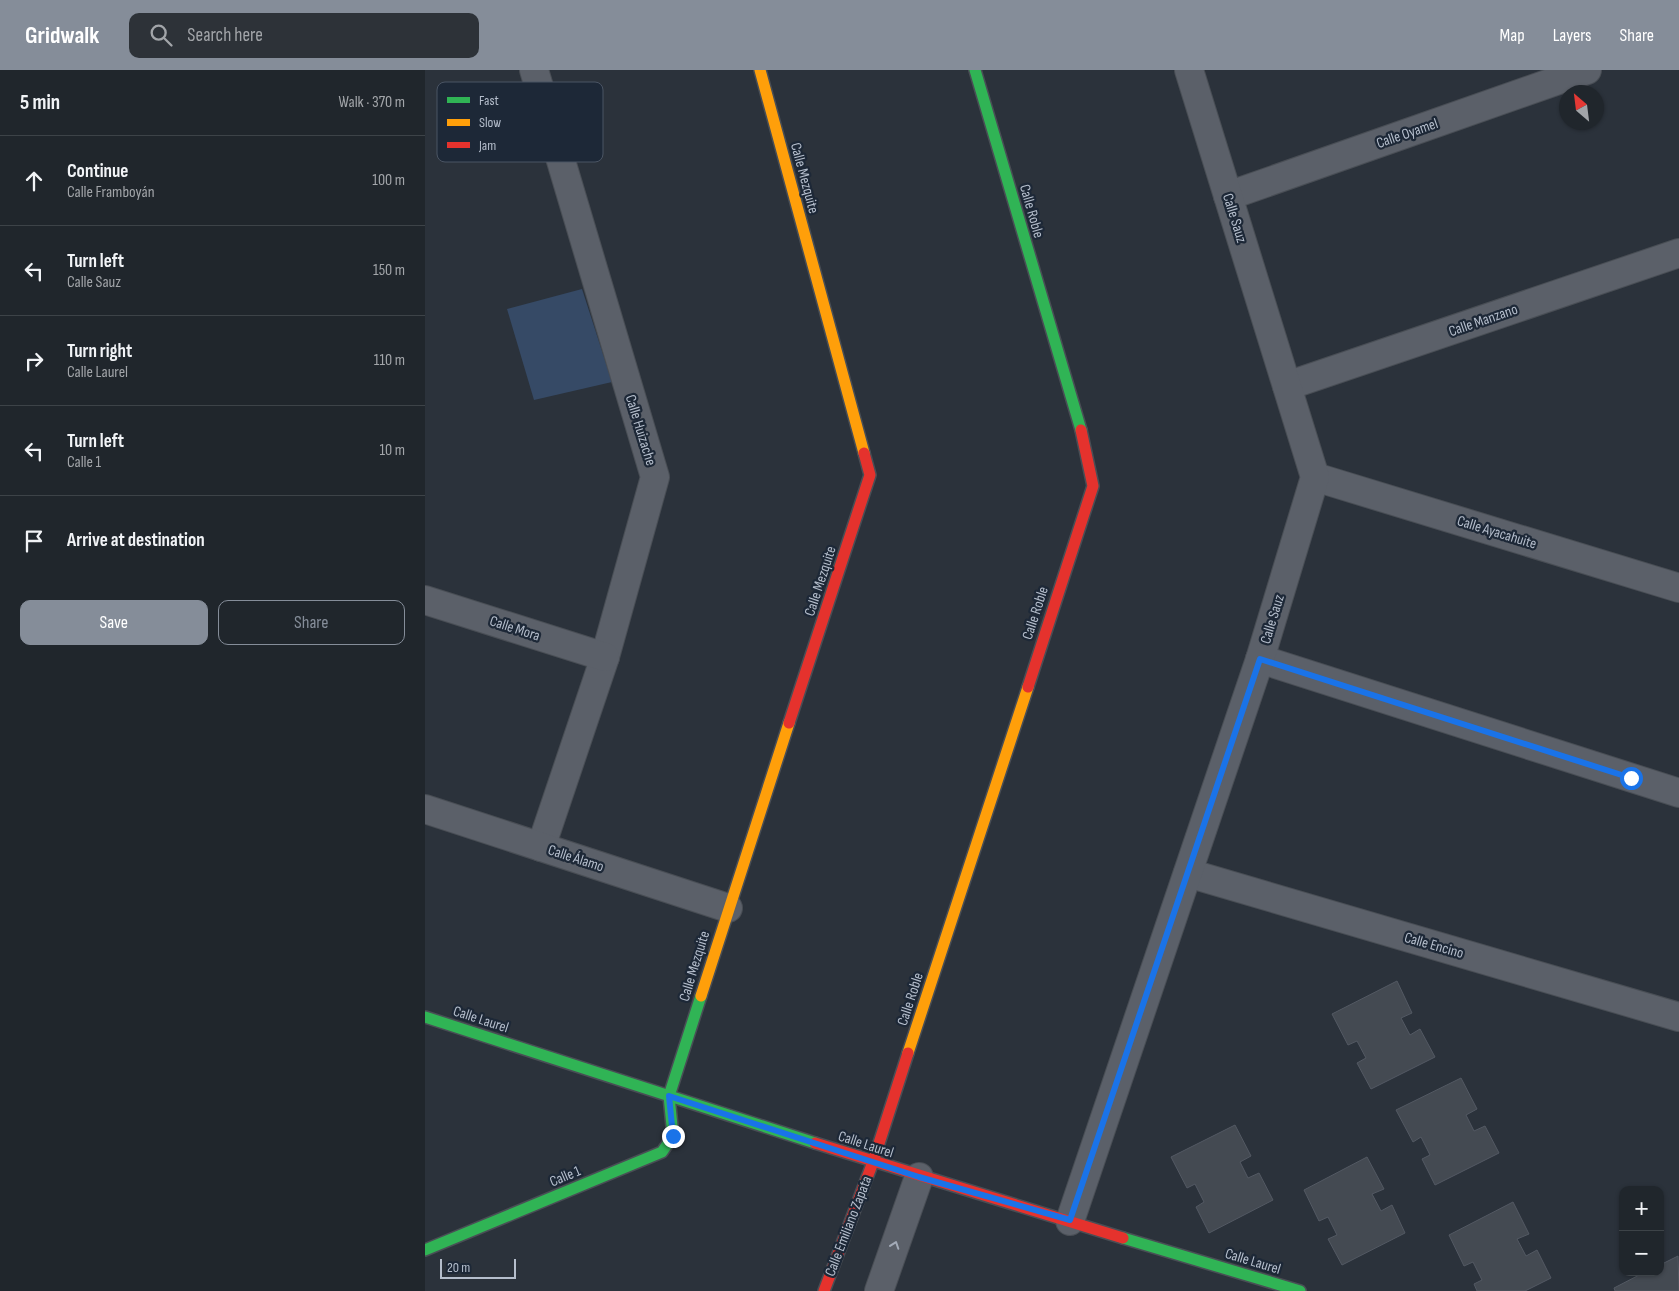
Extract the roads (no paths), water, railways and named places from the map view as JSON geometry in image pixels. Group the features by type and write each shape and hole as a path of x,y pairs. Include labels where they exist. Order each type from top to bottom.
{"street":[{"name":"Calle Huizache","path":"534,70 538,82"},
{"name":"Calle Mezquite","path":"669,1096 728,908 870,475 760,70"},
{"name":"Calle Roble","path":"873,1162 1093,486 1086,446 975,70"},
{"name":"Calle Sauz","path":"1070,1220 1260,659 1315,477 1189,70"},
{"name":"Calle Oyamel","path":"1228,196 1587,70"},
{"name":"Calle Huizache","path":"541,847 605,657 655,477 561,162"},
{"name":"Calle Manzano","path":"1287,386 1679,253"},
{"name":"Calle Ayacahuite","path":"1315,477 1679,588"},
{"name":"Calle Mora","path":"425,600 605,657"},
{"path":"1260,659 1679,794"},
{"name":"Calle Álamo","path":"425,809 728,908"},
{"name":"Calle Encino","path":"1188,873 1679,1017"},
{"name":"Calle Laurel","path":"425,1017 919,1177 1070,1220 1300,1291"},
{"name":"Calle 1","path":"425,1250 662,1152 673,1136 669,1096"},
{"name":"Calle Emiliano Zapata","path":"824,1291 873,1162"},
{"path":"879,1291 919,1177"}],"water":[{"path":"582,289 612,382 534,400 507,309"}]}
